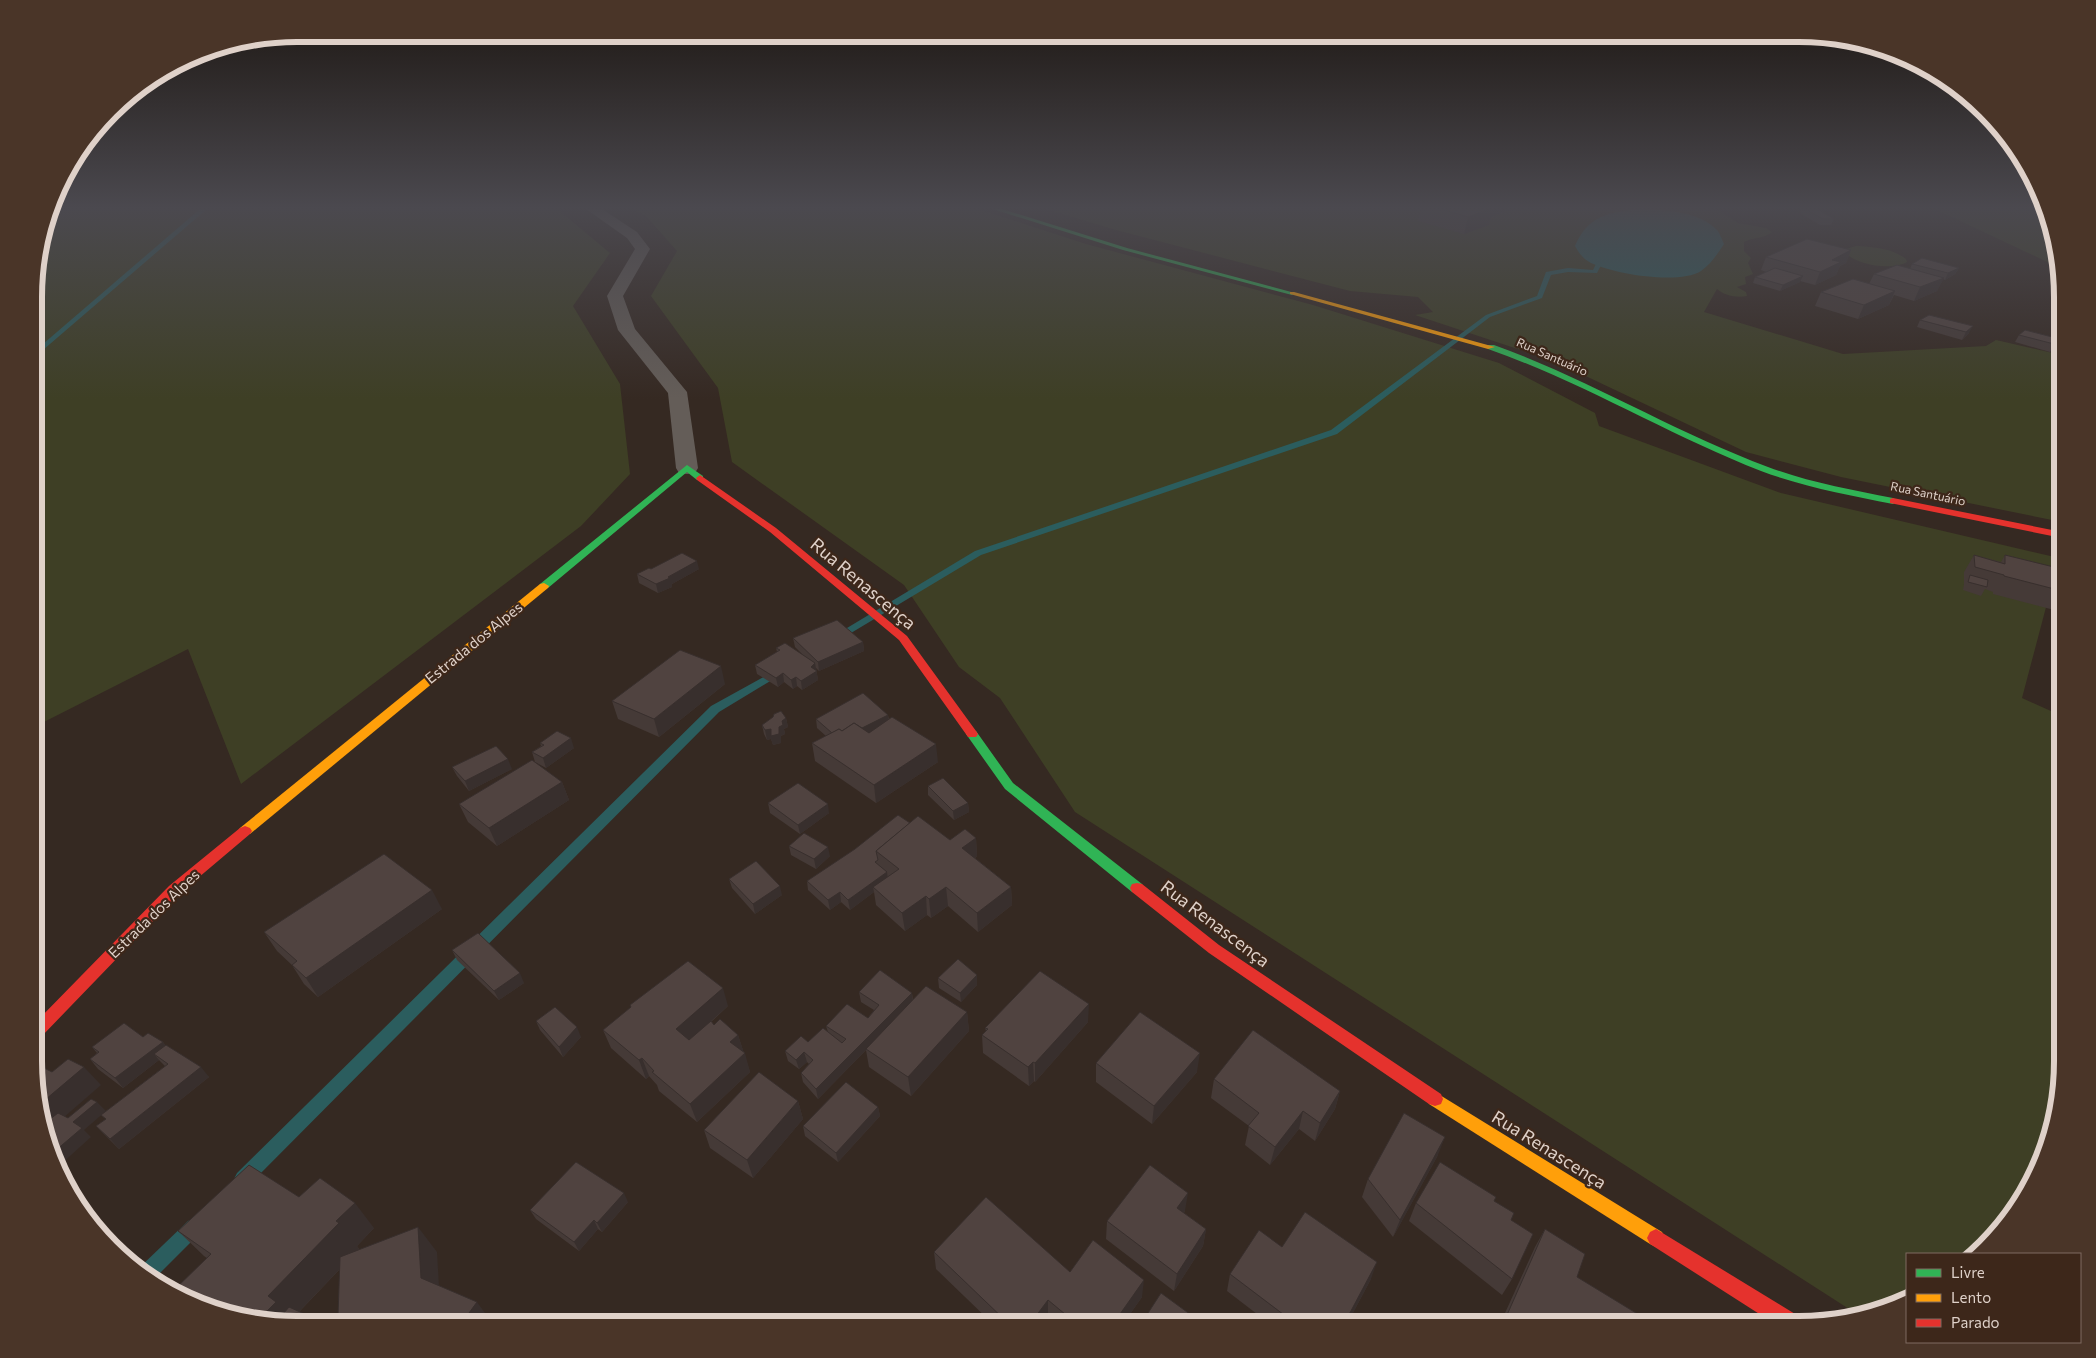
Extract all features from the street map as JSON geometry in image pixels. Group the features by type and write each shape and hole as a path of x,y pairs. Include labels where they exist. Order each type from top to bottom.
{"street":[{"path":"629,272 614,296 627,330 678,392 687,468"},
{"name":"Rua Santuário","path":"1215,272 1476,342 1529,359 1712,448 1765,470 1836,490 2054,534"},
{"name":"Estrada dos Alpes","path":"42,1026 174,890 687,468"},
{"name":"Rua Renascença","path":"687,468 773,530 903,638 1009,786 1214,949 1459,1115 1780,1316"}],"green space":[{"path":"44,272 596,272 573,306 620,384 630,474 581,526 241,784 188,649 42,723 42,297"},
{"path":"665,272 1192,272 1313,305 1499,363 1595,413 1599,426 1781,493 2054,557 2054,577 2022,698 2054,712 2053,1078 2049,1111 2040,1143 2027,1174 2011,1202 1990,1229 1966,1253 1906,1253 1906,1292 1881,1302 1851,1310 1075,812 1000,698 959,667 904,585 732,462 718,388 651,296"},
{"path":"1279,272 1752,272 1753,274 1745,277 1746,284 1737,287 1746,292 1747,296 1731,296 1717,289 1704,312 1843,354 1986,346 1996,340 2054,353 2054,520 1841,477 1746,452 1554,361 1415,315 1433,312 1418,297 1350,291"}],"water":[{"path":"1622,272 1698,272 1691,275 1663,278"}],"building":[{"path":"1765,272 1790,272 1803,276 1783,285 1755,277"},
{"path":"1924,272 1944,278 1920,287 1874,274"},
{"path":"1853,279 1895,291 1864,305 1821,292"},
{"path":"1929,315 1973,326 1966,332 1920,320"},
{"path":"2025,330 2054,337 2054,344 2019,335"},
{"path":"682,553 697,561 668,577 670,578 656,584 637,574 649,568 651,569"},
{"path":"1974,555 2005,564 2005,555 2054,567 2054,589 2004,576 1975,567"},
{"path":"1970,575 1988,580 1987,587 1968,582"},
{"path":"837,620 863,642 818,662 793,638"},
{"path":"785,643 815,663 811,667 817,671 801,681 796,677 791,680 783,673 776,678 755,665 780,650 776,648"},
{"path":"680,650 721,666 654,719 612,701"},
{"path":"863,693 888,715 862,728 854,723 842,731 839,729 832,733 816,719"},
{"path":"781,711 786,718 782,721 783,725 779,727 779,734 771,736 771,729 765,730 762,725 773,717 774,714"},
{"path":"892,717 936,744 874,785 812,743 839,729 842,731 854,723 869,733"},
{"path":"557,731 571,738 543,758 532,752 544,745 540,743"},
{"path":"496,746 508,759 465,781 452,767"},
{"path":"532,760 562,782 489,828 459,804"},
{"path":"943,778 968,803 953,811 928,786"},
{"path":"798,783 828,804 798,825 768,803"},
{"path":"898,815 910,823 876,851 878,860 875,862 887,872 848,900 840,892 828,900 807,881 855,849"},
{"path":"918,816 950,840 965,829 976,838 962,848 1011,887 977,913 946,887 929,899 926,896 902,913 873,887 899,869 876,851"},
{"path":"804,833 828,847 814,859 789,846"},
{"path":"384,854 432,890 306,978 292,965 297,961 264,932"},
{"path":"756,861 780,886 753,904 729,879"},
{"path":"478,933 520,973 494,991 452,950"},
{"path":"958,959 977,975 960,993 938,978"},
{"path":"688,961 723,988 676,1029 689,1040 711,1021 714,1025 720,1019 738,1035 730,1042 745,1053 690,1104 652,1072 654,1071 642,1058 639,1060 603,1030 631,1007 630,1005"},
{"path":"880,970 912,993 816,1089 801,1073 813,1060 804,1052 796,1060 785,1051 801,1036 808,1042 823,1028 842,1043 846,1039 826,1026 847,1004 868,1018 879,1005 859,992"},
{"path":"1040,971 1089,1004 1035,1063 1033,1062 1028,1067 982,1035 988,1029 985,1028"},
{"path":"926,986 967,1012 908,1077 866,1049"},
{"path":"555,1007 577,1027 559,1047 536,1021"},
{"path":"1140,1012 1200,1053 1154,1106 1096,1063"},
{"path":"124,1023 143,1037 148,1033 163,1042 115,1078 90,1059 99,1052 92,1047"},
{"path":"1253,1030 1340,1091 1320,1123 1303,1111 1275,1147 1248,1126 1259,1113 1214,1079"},
{"path":"166,1045 201,1067 110,1139 96,1126 106,1119 101,1115 168,1064 154,1054"},
{"path":"68,1059 84,1067 46,1099 42,1067 52,1072"},
{"path":"759,1072 798,1101 747,1160 704,1130"},
{"path":"846,1082 878,1107 836,1153 803,1126"},
{"path":"91,1099 97,1102 73,1122 82,1128 58,1148 49,1120 58,1113 68,1118"},
{"path":"1404,1113 1445,1137 1400,1220 1368,1179"},
{"path":"576,1162 624,1193 597,1223 594,1220 574,1242 530,1210"},
{"path":"1440,1162 1496,1197 1494,1201 1514,1213 1511,1220 1533,1234 1512,1279 1416,1203"},
{"path":"249,1165 299,1197 320,1178 355,1203 336,1221 339,1223 268,1296 276,1302 265,1313 247,1311 215,1302 178,1286 211,1254 178,1231"},
{"path":"1150,1165 1188,1193 1177,1208 1206,1229 1177,1274 1107,1221"},
{"path":"986,1197 1070,1272 1093,1240 1144,1280 1119,1316 1067,1316 1048,1300 1036,1316 1001,1316 934,1252"},
{"path":"1305,1212 1377,1262 1348,1316 1285,1316 1230,1274 1259,1230 1282,1247"},
{"path":"418,1227 421,1278 477,1302 467,1316 338,1316 340,1257"},
{"path":"1545,1229 1585,1254 1577,1277 1641,1316 1507,1316"},
{"path":"1161,1293 1192,1316 1146,1316"},
{"path":"289,1307 309,1316 297,1316 282,1315"}],"waterway":[{"path":"42,349 131,272"},
{"path":"837,637 978,553 1334,432 1488,316 1540,297 1548,273 1552,272"},
{"path":"243,1179 715,709 778,672"},
{"path":"151,1269 194,1227"}],"traffic: fast":[{"path":"1214,272 1292,293"},
{"path":"1491,347 1561,374 1695,440 1764,469 1811,484 1893,501"},
{"path":"544,586 687,468 700,478"},
{"path":"972,734 1009,786 1137,888"}],"traffic: slow":[{"path":"1292,293 1491,347"},
{"path":"245,831 544,586"},
{"path":"1435,1099 1656,1238"}],"traffic: jam":[{"path":"700,478 773,530 903,638 972,734"},
{"path":"1893,501 2054,533"},
{"path":"42,1026 174,890 245,831"},
{"path":"1137,888 1214,949 1435,1099"},
{"path":"1656,1238 1780,1316"}]}
